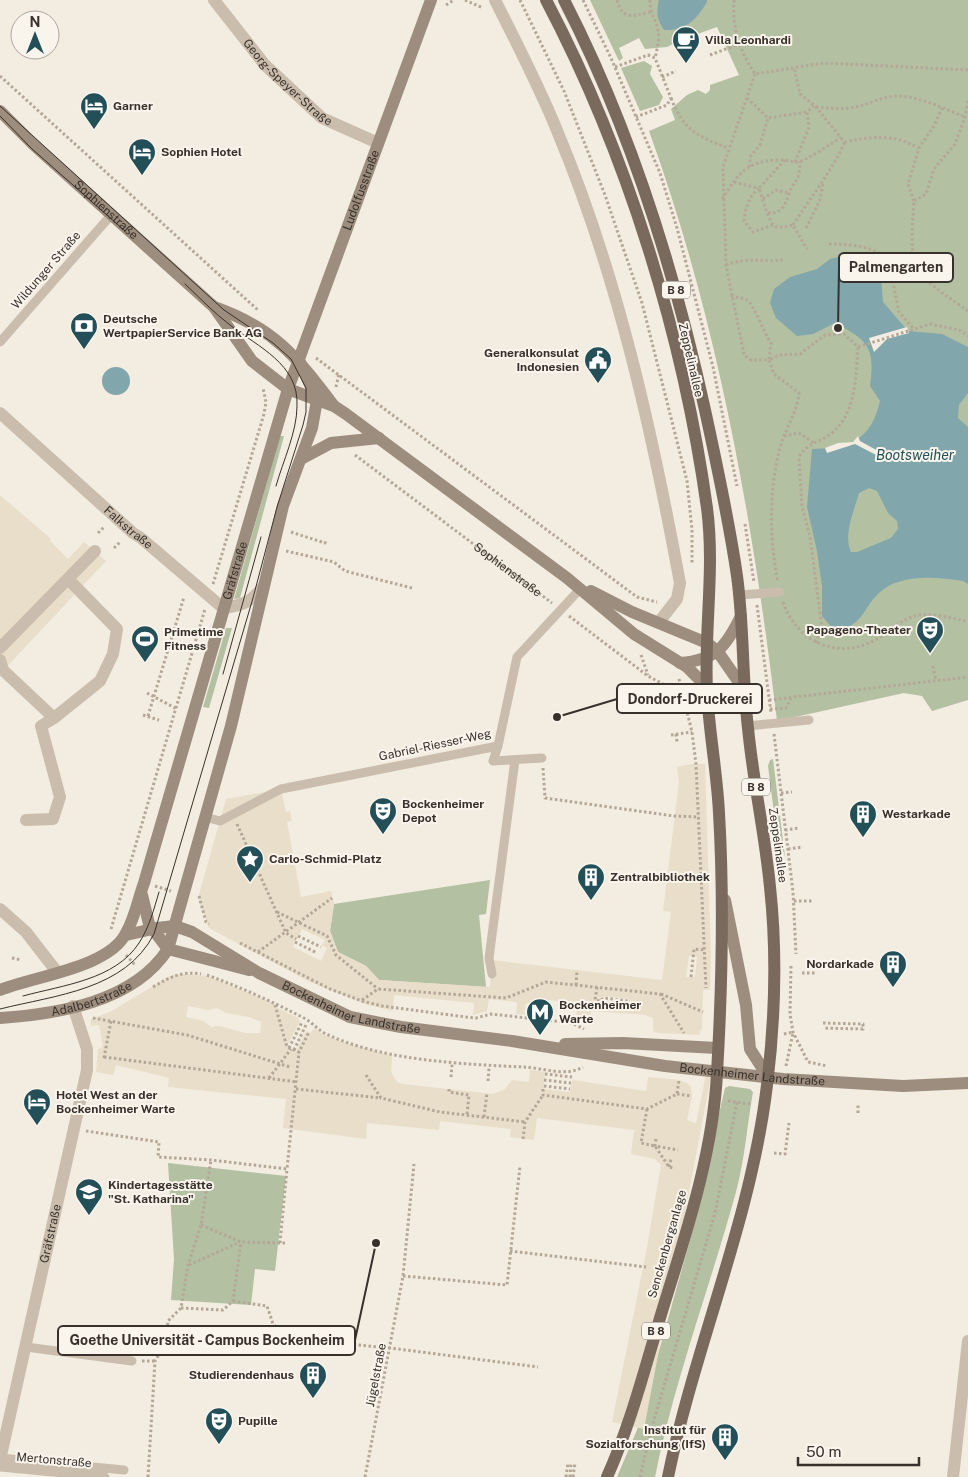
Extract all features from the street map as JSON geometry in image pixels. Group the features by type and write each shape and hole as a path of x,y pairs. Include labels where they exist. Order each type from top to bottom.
{"main road":[{"name":"Zeppelinallee","path":"546,0 585,79 608,134 631,198 662,298 681,374 707,509 710,580 706,658 707,692 719,812 717,1072"},
{"name":"Zeppelinallee","path":"564,0 622,127 662,239 678,296 712,443 739,595 743,688 770,886 774,954 773,1006 768,1077"},
{"name":"Senckenberganlage","path":"607,1477 631,1417 690,1216 708,1139 717,1072"},
{"name":"B 8","path":"668,1477 680,1425 751,1181 768,1077"}],"street":[{"name":"Georg-Speyer-Straße","path":"214,0 264,66 322,118 378,143"},
{"name":"Ludolfusstraße","path":"299,360 431,0"},
{"path":"495,0 542,96 586,208 621,322 654,444 680,583 678,600 659,622"},
{"name":"Ludolfusstraße","path":"425,20 442,3"},
{"name":"Sophienstraße","path":"0,111 214,307 252,361 288,388 334,406 379,438 567,578 634,634 694,673 707,692"},
{"name":"Sophienstraße","path":"214,307 233,313 276,338 299,360 334,406"},
{"path":"168,950 231,726 284,506 312,428 317,400 299,360"},
{"name":"Gräfstraße","path":"168,950 151,929 144,911 149,884 223,608 288,388 299,360"},
{"name":"Falkstraße","path":"0,413 132,533 141,538 223,608"},
{"path":"301,459 331,443 379,438"},
{"path":"0,648 94,551"},
{"name":"Sophienstraße","path":"567,578 609,601 707,643 718,652 743,688"},
{"path":"26,820 52,819 60,797 41,726 54,718 100,681 113,654 117,629 68,579"},
{"path":"223,608 242,606 264,586"},
{"name":"Zeppelinallee","path":"706,658 718,652 732,635 740,616"},
{"path":"680,663 706,658"},
{"path":"0,660 3,670 54,718"},
{"path":"720,876 746,1005 750,1049 768,1077"},
{"name":"Gräfstraße","path":"126,935 149,884"},
{"path":"0,909 26,932 57,972"},
{"name":"Bockenheimer Landstraße","path":"126,935 175,926 201,936 259,973 350,1017 400,1027 538,1044 665,1066 717,1072 903,1086 968,1083"},
{"path":"0,990 22,981 84,964 108,953 126,935"},
{"name":"Bockenheimer Landstraße","path":"168,950 259,973"},
{"name":"Adalbertstraße","path":"0,1018 31,1015 73,1006 122,990 158,964 168,950"},
{"name":"Gräfstraße","path":"0,1459 72,1129 87,1070 87,1049 73,1006"},
{"name":"Bockenheimer Landstraße","path":"538,1044 623,1043 717,1048"},
{"path":"953,1477 968,1341"}],"lane":[{"name":"Wildunger Straße","path":"0,342 112,214"},
{"name":"Gabriel-Riesser-Weg","path":"205,817 220,821 281,788 498,746 517,657 580,590"},
{"path":"739,595 780,592"},
{"path":"748,726 809,720"},
{"path":"498,746 493,761 542,758"},
{"path":"492,974 489,958 515,760"},
{"path":"26,1346 132,1361"},
{"path":"0,1459 124,1470"},
{"name":"Mertonstraße","path":"0,1467 105,1477"}],"path":[{"path":"442,3 454,0"},
{"path":"465,0 474,2 489,13"},
{"path":"617,0 620,10 625,16 650,12"},
{"path":"650,0 650,12 658,30 658,47 655,58 681,121 691,131 728,148"},
{"path":"734,0 733,16 739,44 755,74 723,167 722,200 726,264 744,355 751,360 769,360 779,355 800,354 825,335 844,334 858,347"},
{"path":"710,55 739,44"},
{"path":"615,67 648,55 655,58"},
{"path":"755,74 824,63 968,70"},
{"path":"794,67 800,94 815,106 845,142"},
{"path":"662,77 676,71"},
{"path":"0,76 246,299"},
{"path":"768,118 807,112 815,106 836,109 855,107 875,99 899,96 942,108 965,117"},
{"path":"636,117 666,105 671,98"},
{"path":"747,98 768,118"},
{"path":"914,201 926,194 934,170 955,144 965,117 968,101"},
{"path":"942,108 934,126 919,148 908,184 914,201 911,233 916,267 931,283 968,311"},
{"path":"768,213 781,210 787,204 789,193 797,182 798,162 809,127 807,112"},
{"path":"750,167 750,157 760,145 768,118"},
{"path":"786,160 753,193 745,212 744,221 753,232 773,225 777,227 793,225 823,182 845,142 873,136 887,137 904,140 919,148"},
{"path":"722,200 739,173 750,167 762,161 786,160 798,162 841,138"},
{"path":"734,182 759,188"},
{"path":"806,228 820,200 823,182"},
{"path":"759,188 764,208 773,225"},
{"path":"763,199 776,190 789,193"},
{"path":"793,225 807,249"},
{"path":"829,244 861,246 878,251 888,258 899,312 913,328"},
{"path":"726,264 738,259 768,262 783,260"},
{"path":"731,296 748,300 764,334 771,343 769,360 774,374 799,393 798,403 784,436 774,477 772,511 773,548 780,592 794,625 816,643 838,648 866,644 909,618 919,615 934,615 968,621"},
{"path":"858,347 908,329 930,324 959,330 968,336"},
{"path":"816,643 822,628 810,536 802,506 798,457 814,443 834,432 848,412 854,387 858,347"},
{"path":"317,359 637,597 662,603"},
{"path":"337,385 338,374"},
{"path":"213,585 264,414 266,402 264,389 259,385"},
{"path":"784,436 798,432 814,443"},
{"name":"Sophienstraße","path":"351,452 648,676 683,695"},
{"path":"98,533 105,526"},
{"path":"286,531 325,543 326,539"},
{"path":"114,548 121,540"},
{"path":"292,553 334,562 345,571 412,588"},
{"path":"148,716 156,696 184,597"},
{"path":"111,930 204,611"},
{"path":"933,666 936,680"},
{"path":"769,700 936,680 968,678"},
{"path":"679,680 692,732 699,817 705,950 704,981"},
{"path":"760,686 767,686 771,716"},
{"path":"147,693 185,712"},
{"path":"683,695 693,694"},
{"path":"770,709 786,708 792,698"},
{"path":"143,715 160,720"},
{"path":"671,735 692,732"},
{"path":"676,734 678,742"},
{"path":"774,734 794,901 796,954"},
{"path":"542,758 545,798 674,816 699,817"},
{"path":"781,793 791,792"},
{"path":"233,814 286,933 317,953"},
{"path":"786,830 799,828"},
{"path":"788,849 803,847"},
{"path":"149,884 171,891"},
{"path":"198,898 206,922 212,926"},
{"path":"258,952 332,898"},
{"path":"794,901 813,901"},
{"path":"276,912 327,936 336,955 378,990 506,998 546,982 660,994 703,1012"},
{"path":"296,939 321,947"},
{"path":"235,940 330,989 362,1001 382,1006 466,1017 476,1018 491,1014 572,1023 592,1030"},
{"path":"691,977 694,950 705,950"},
{"path":"125,955 136,966"},
{"path":"12,958 21,960"},
{"path":"791,966 790,1014 794,1032 808,1062 836,1066"},
{"path":"576,985 577,970"},
{"path":"190,973 208,976 275,1004 309,1021 325,1033 390,1054 504,1067 528,1067 573,1072 584,1067"},
{"path":"802,973 816,973"},
{"path":"490,996 491,987"},
{"path":"597,987 595,1000 600,1000 604,1003 628,1003"},
{"path":"362,1001 378,990"},
{"path":"660,994 684,1034"},
{"path":"275,1004 287,1047 299,1052"},
{"path":"93,1018 187,1035 290,1067"},
{"path":"102,1065 111,1021"},
{"path":"268,1079 291,1049 304,1024"},
{"path":"863,1024 863,1029 823,1026 863,1024"},
{"path":"280,1243 299,1052 309,1032"},
{"path":"789,1053 794,1032"},
{"path":"104,1057 297,1082"},
{"path":"451,1077 452,1064"},
{"path":"488,1081 489,1068"},
{"path":"545,1074 572,1077"},
{"path":"366,1075 381,1098"},
{"path":"544,1080 571,1083"},
{"path":"677,1094 678,1080"},
{"path":"523,1138 525,1122 543,1095 544,1088 570,1089"},
{"path":"296,1089 381,1098 440,1112 525,1122"},
{"path":"450,1089 449,1092 470,1095 467,1115"},
{"path":"484,1117 487,1094"},
{"path":"543,1095 647,1109 677,1094 692,1096"},
{"path":"723,1100 752,1104"},
{"path":"640,1477 651,1430 715,1213 737,1102"},
{"path":"858,1105 858,1113"},
{"path":"647,1109 641,1143 678,1150"},
{"path":"774,1153 785,1154 789,1123"},
{"path":"72,1129 159,1142 158,1158 211,1160 288,1169"},
{"path":"656,1139 655,1146 669,1167 674,1168"},
{"path":"148,1477 155,1361 166,1343 168,1321 181,1308 188,1265 201,1225 211,1160"},
{"path":"664,1160 671,1160 669,1167"},
{"name":"Jügelstraße","path":"365,1477 404,1276 414,1164"},
{"path":"404,1276 507,1285 520,1166"},
{"path":"201,1225 241,1242 285,1243"},
{"path":"188,1265 241,1242"},
{"path":"181,1308 222,1310 233,1301 241,1242"},
{"path":"510,1251 646,1267"},
{"path":"233,1301 267,1306 273,1324 287,1338 390,1348 538,1367"},
{"path":"566,1477 571,1463 572,1477"}],"green space":[{"path":"590,0 968,0 968,700 932,711 922,696 904,693 777,721 757,571 730,422 695,275 649,131 675,120 671,109 687,95 698,90 706,94 710,90 710,85 739,75 717,27 689,37 681,34 677,37 677,42 667,47 645,49 639,38 619,48 623,58 619,61"},
{"path":"644,61 652,66 650,74 663,97 659,105 640,111 621,68"},
{"path":"280,436 284,436 240,598 234,599"},
{"path":"226,628 232,628 209,708 203,707"},
{"path":"773,759 785,857 776,828 768,766 770,760"},
{"path":"490,880 486,914 479,915 486,987 379,980 366,966 338,952 330,931 334,904"},
{"path":"729,1086 750,1089 753,1092 742,1167 726,1228 672,1405 655,1477 617,1477 637,1430 690,1240 725,1088"},
{"path":"168,1163 286,1176 275,1271 255,1269 251,1305 171,1300 174,1259"}],"shaded area":[{"path":"0,495 51,539 50,541 68,559 84,542 106,561 0,674"},
{"path":"705,764 711,958 710,990 703,990 702,1028 699,1035 658,1033 653,1031 653,1018 645,1015 591,1011 590,1023 584,1022 576,1020 577,1003 549,1000 546,1017 537,1016 538,1004 526,1003 524,1015 516,1014 517,1002 489,999 487,1011 473,1015 474,1003 394,995 393,1011 365,1004 310,982 209,928 198,898 226,799 281,789 286,812 290,811 292,821 287,822 301,897 331,891 334,904 330,931 338,952 366,966 379,980 490,987 492,960 662,980 671,912 663,911 679,782 677,767","holes":["302,929 325,940 322,945 327,948 321,961 293,947","689,956 697,957 695,977 686,977","604,996 629,999 628,1009 603,1006"]},
{"path":"180,974 208,976 275,1004 276,1007 298,1018 300,1021 287,1046 296,1051 306,1031 311,1033 314,1028 324,1035 343,1042 392,1056 391,1072 397,1082 403,1084 493,1094 505,1089 512,1080 529,1082 530,1070 545,1072 544,1089 570,1092 572,1080 646,1091 648,1077 679,1080 691,1087 692,1096 687,1120 696,1123 706,1075 711,1076 644,1429 612,1422 646,1253 661,1165 655,1159 631,1154 634,1130 537,1118 534,1140 510,1137 511,1129 440,1121 439,1130 367,1123 366,1139 283,1128 286,1099 168,1087 169,1078 116,1065 113,1075 96,1072 98,1049 103,1047 99,1025 91,1026 91,1019 110,1012 170,976","holes":["188,1006 207,1010 217,1008 226,1013 249,1017 261,1022 260,1033 246,1033 219,1026 211,1027 204,1021 186,1017"]}],"water":[{"path":"659,0 707,0 707,2 690,23 678,29 664,30 658,16"},
{"name":"Bootsweiher","path":"846,255 870,262 881,275 883,302 908,331 942,334 968,347 968,393 959,405 958,418 968,427 968,584 963,581 941,578 918,578 896,583 878,594 860,617 844,630 831,627 822,616 822,586 817,551 807,507 812,449 837,447 847,444 864,434 871,425 880,401 870,386 870,354 867,347 856,335 835,323 813,334 797,336 776,318 770,303 774,289 790,277 817,269 830,259","holes":["869,488 877,491 888,513 897,521 898,529 891,538 857,552 851,552 848,538 852,515 859,493"]},
{"path":"116,367 126,371 130,381 126,391 116,395 106,391 102,381 106,371"}],"pier":[{"path":"907,327 909,333 887,339 874,352 869,338"},
{"path":"858,436 860,441 880,452 878,456 855,444 827,453 825,448 838,443 853,442"}],"tram line":[{"path":"0,106 224,310 273,343 291,359 306,388 306,412 303,425 277,507 253,598 154,934 141,953 126,967 107,979 66,994 0,1009"},
{"path":"0,116 31,148 125,231"},
{"path":"185,284 224,320 275,358 291,379 296,391 295,426 276,486"},
{"path":"223,674 261,537"},
{"path":"23,996 87,979 116,965 129,955 143,937 159,892"}],"place":[{"name":"Villa Leonhardi","path":"686,64"},
{"name":"Garner","path":"94,130"},
{"name":"Sophien Hotel","path":"142,176"},
{"name":"Palmengarten","path":"838,328"},
{"name":"Deutsche WertpapierService Bank AG","path":"84,350"},
{"name":"Generalkonsulat Indonesien","path":"598,384"},
{"name":"Papageno-Theater","path":"930,654"},
{"name":"Primetime Fitness","path":"145,663"},
{"name":"Dondorf-Druckerei","path":"557,717"},
{"name":"Bockenheimer Depot","path":"383,835"},
{"name":"Westarkade","path":"863,838"},
{"name":"Carlo-Schmid-Platz","path":"250,883"},
{"name":"Zentralbibliothek","path":"591,901"},
{"name":"Nordarkade","path":"893,988"},
{"name":"Bockenheimer Warte","path":"540,1036"},
{"name":"Hotel West an der Bockenheimer Warte","path":"37,1126"},
{"name":"Kindertagesstätte \"St. Katharina\"","path":"89,1216"},
{"name":"Goethe Universität - Campus Bockenheim","path":"376,1243"},
{"name":"Studierendenhaus","path":"313,1399"},
{"name":"Pupille","path":"219,1445"},
{"name":"Institut für Sozialforschung (IfS)","path":"725,1461"}]}
